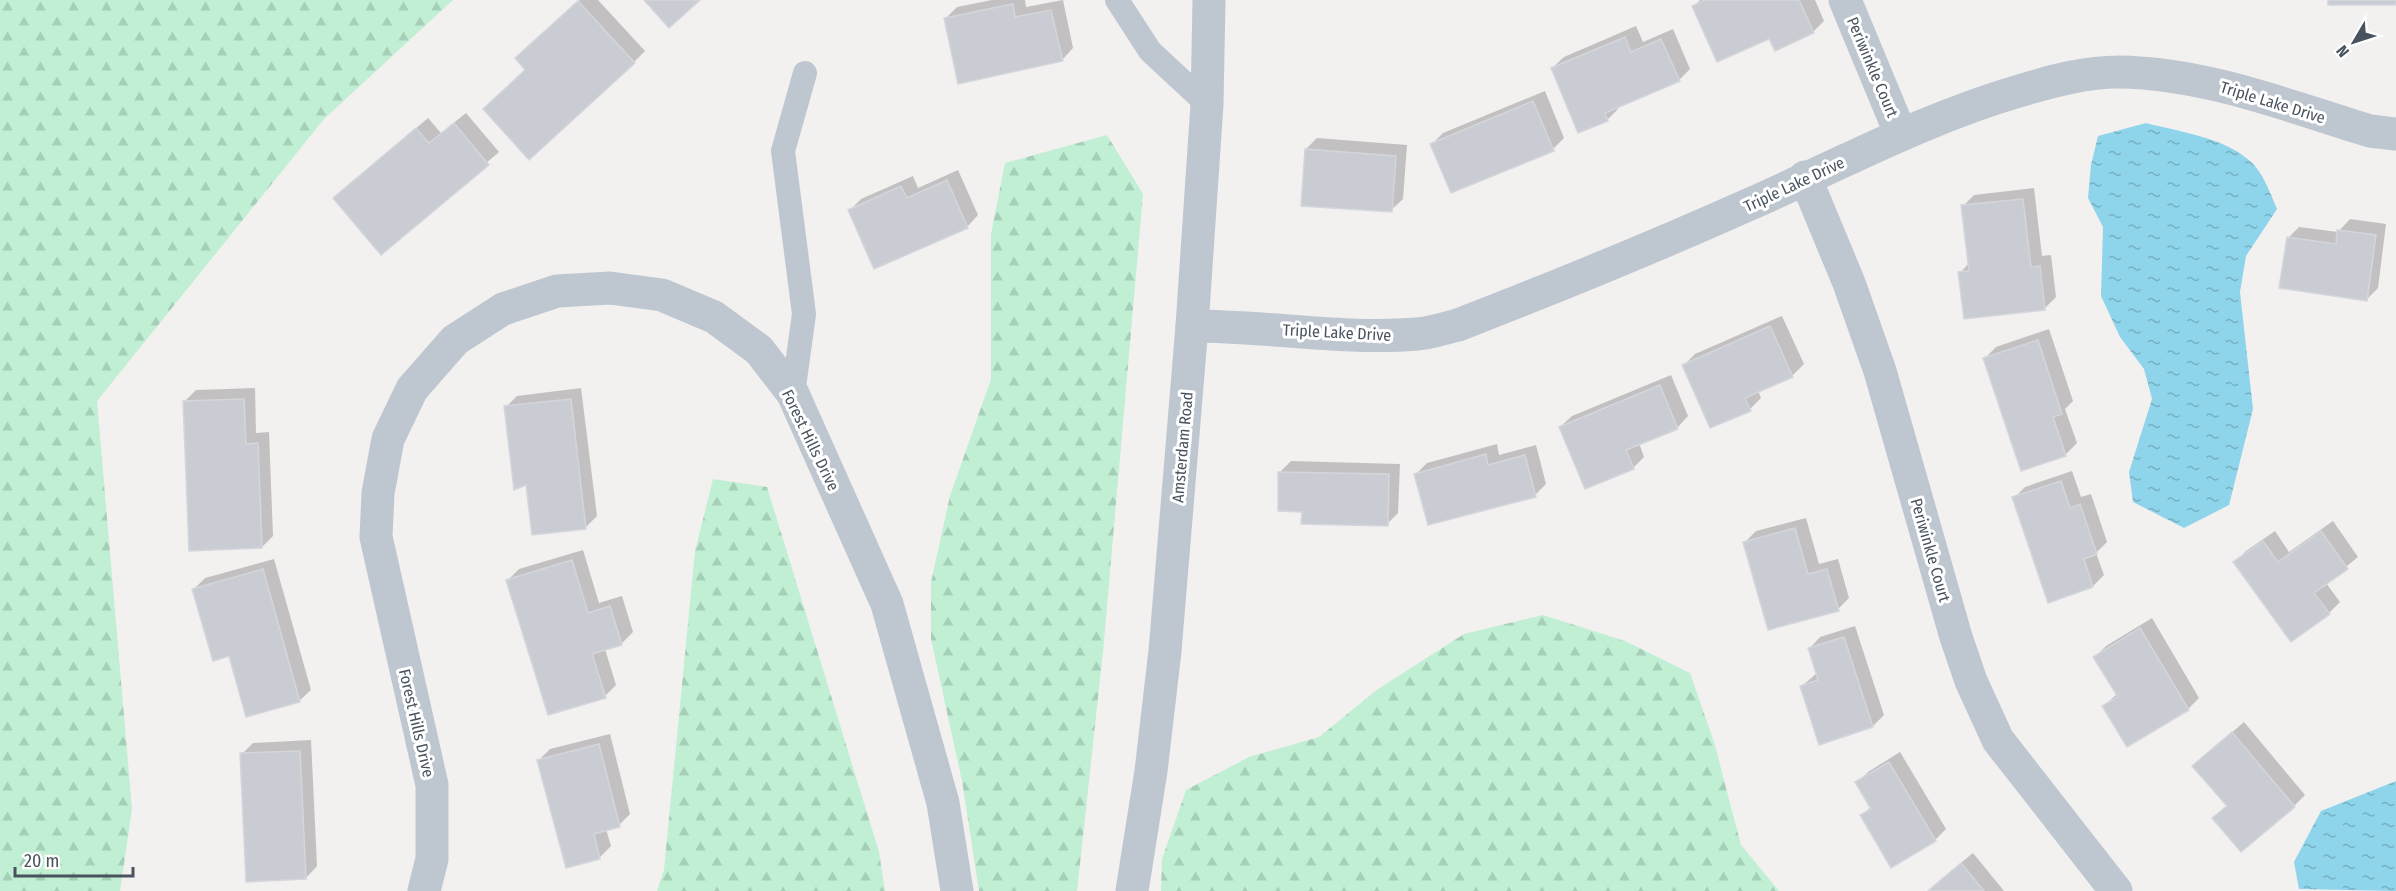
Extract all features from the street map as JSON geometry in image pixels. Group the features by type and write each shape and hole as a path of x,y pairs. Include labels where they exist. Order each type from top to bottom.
{"street":[{"name":"Amsterdam Road","path":"1132,891 1151,771 1165,651 1192,326 1206,104 1209,0"},
{"name":"Periwinkle Court","path":"1845,0 1901,135"},
{"name":"Triple Lake Drive","path":"1192,326 1233,326 1365,335 1419,334 1458,326 1752,204 1805,177 1901,135 1982,102 2062,78 2117,72 2171,75 2214,84 2370,131 2396,135"},
{"name":"Periwinkle Court","path":"1805,177 1849,283 1880,371 1956,637 1971,681 1998,740 2116,891"},
{"name":"Forest Hills Drive","path":"424,891 432,859 432,786 376,537 378,493 388,439 412,389 454,340 503,309 557,291 610,288 662,295 714,318 759,350 793,394 887,604 943,803 957,891"}],"lane":[{"path":"1117,0 1150,51 1206,104"},
{"path":"793,394 804,314 783,151 805,73"}],"green space":[{"path":"0,0 453,0 324,119 97,401 132,809 120,891 0,891"},
{"path":"1107,135 1143,194 1103,652 1077,891 979,891 962,781 931,639 931,582 950,496 991,379 991,234 1005,163"},
{"path":"713,479 767,487 879,852 885,891 657,891 664,870 695,551"},
{"path":"1543,615 1625,641 1690,673 1714,742 1741,845 1779,891 1161,891 1162,859 1186,790 1249,757 1319,737 1378,689 1464,634"}],"water":[{"path":"2146,123 2201,136 2239,153 2259,171 2277,209 2246,256 2240,292 2253,409 2229,505 2184,528 2133,502 2129,472 2152,399 2144,369 2120,337 2101,296 2103,227 2088,198 2091,165 2098,136"},
{"path":"2396,781 2396,891 2299,889 2294,862 2321,811"}],"building":[{"path":"644,0 700,0 669,28"},
{"path":"1705,0 1799,0 1814,33 1775,51 1769,39 1717,62 1692,6"},
{"path":"2328,0 2396,0 2396,5 2328,5"},
{"path":"578,1 635,63 529,160 483,109 525,70 515,58"},
{"path":"1013,4 1015,17 1051,10 1063,61 958,84 944,18"},
{"path":"1625,37 1631,52 1661,39 1680,81 1605,113 1608,121 1578,133 1551,68"},
{"path":"1533,101 1554,151 1451,193 1430,144"},
{"path":"454,123 489,165 381,255 333,198 416,128 429,143"},
{"path":"1305,149 1396,156 1392,212 1301,206"},
{"path":"947,180 968,228 874,269 848,210 901,186 907,198"},
{"path":"2023,199 2031,267 2040,266 2045,310 1964,319 1958,272 1969,271 1961,205"},
{"path":"2337,230 2376,235 2367,301 2279,288 2287,237 2336,244"},
{"path":"1770,326 1793,377 1745,398 1751,411 1710,428 1682,365"},
{"path":"2038,340 2062,414 2053,417 2066,456 2021,471 1983,358"},
{"path":"1660,385 1678,429 1626,450 1634,469 1585,489 1559,427"},
{"path":"244,399 246,444 258,443 262,548 189,551 183,401"},
{"path":"571,399 586,529 532,535 526,485 514,490 504,406"},
{"path":"1486,454 1488,465 1525,455 1536,497 1428,525 1414,474"},
{"path":"1278,472 1389,474 1388,526 1301,524 1302,512 1278,511"},
{"path":"2061,481 2070,508 2080,504 2097,554 2084,559 2093,587 2048,603 2012,497"},
{"path":"1795,528 1808,574 1827,569 1839,611 1768,630 1743,542"},
{"path":"2321,531 2348,569 2314,593 2330,614 2291,642 2233,562 2263,541 2278,562"},
{"path":"572,560 588,613 610,606 622,645 592,654 606,698 548,715 506,580"},
{"path":"263,569 300,702 246,717 229,656 213,661 192,589"},
{"path":"2140,628 2189,710 2127,747 2102,706 2118,697 2093,657"},
{"path":"1844,637 1873,727 1819,745 1800,686 1818,680 1808,648"},
{"path":"2232,732 2295,807 2241,852 2212,818 2227,806 2192,766"},
{"path":"599,744 620,827 594,834 600,859 566,868 537,760"},
{"path":"300,751 306,879 246,882 240,753"},
{"path":"1889,762 1936,841 1891,868 1860,815 1871,809 1855,782"},
{"path":"1961,863 1984,891 1928,891"}]}
